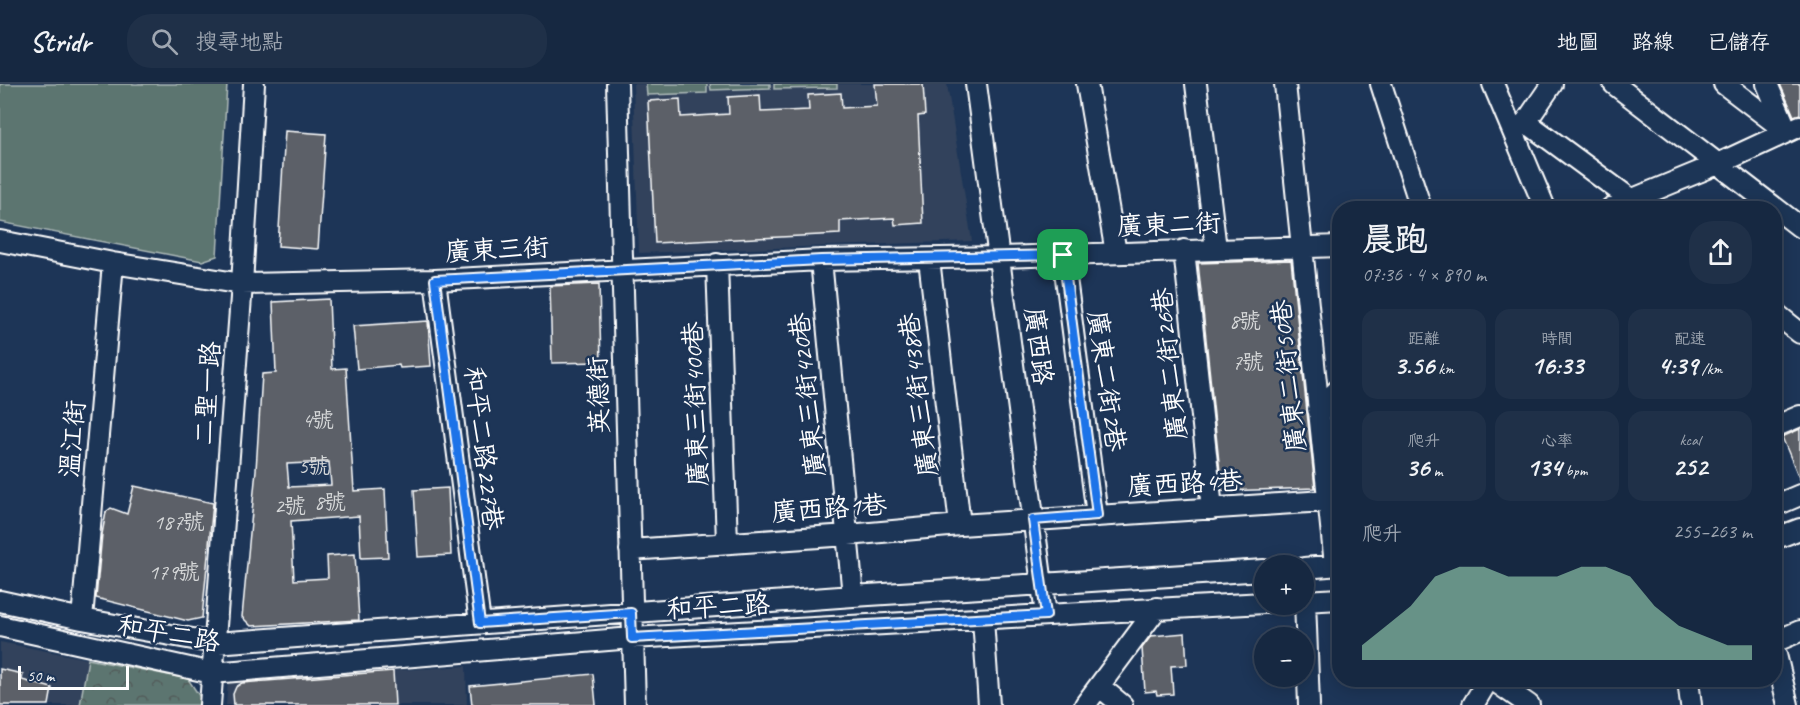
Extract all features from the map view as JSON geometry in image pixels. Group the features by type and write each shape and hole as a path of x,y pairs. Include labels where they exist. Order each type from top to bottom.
{"street":[{"name":"二聖一路","path":"210,705 242,284 254,84"},
{"name":"英德街","path":"616,84 635,705"},
{"name":"廣西路","path":"976,84 1046,615"},
{"path":"1087,84 1116,253"},
{"path":"1196,84 1216,249"},
{"name":"廣東二街50巷","path":"1284,84 1318,409 1332,490"},
{"path":"1381,84 1419,201"},
{"path":"1493,84 1520,127 1543,201"},
{"path":"1520,127 1552,84"},
{"path":"1614,84 1766,201"},
{"path":"1724,84 1794,129"},
{"path":"1767,84 1794,129"},
{"path":"1520,127 1632,201"},
{"path":"1643,201 1794,129"},
{"path":"1782,213 1800,227"},
{"name":"廣東三街","path":"0,241 113,263 242,284 435,280 821,260 1000,257"},
{"name":"廣東二街","path":"1000,257 1332,246"},
{"name":"廣東二街26巷","path":"1184,250 1212,509"},
{"name":"廣東二街2巷","path":"1063,255 1097,515"},
{"name":"廣東三街438巷","path":"929,259 960,525"},
{"name":"廣東三街420巷","path":"821,260 852,596"},
{"name":"溫江街","path":"82,619 113,263"},
{"name":"廣東三街400巷","path":"717,264 727,542"},
{"name":"和平二路227巷","path":"435,280 480,623"},
{"path":"1782,318 1800,333"},
{"path":"1318,409 1332,396"},
{"path":"1782,424 1800,416"},
{"path":"1782,503 1800,495"},
{"name":"廣西路4巷","path":"1033,520 1332,501"},
{"name":"廣西路1巷","path":"630,550 1033,520"},
{"path":"1782,536 1800,529"},
{"path":"1314,567 1332,565"},
{"name":"和平二路","path":"0,601 215,644 852,596 1254,571"},
{"path":"1314,600 1332,599"},
{"name":"和平二路","path":"0,626 212,673 632,638 1254,603"},
{"path":"1084,705 1157,608"},
{"path":"1305,615 1309,705"},
{"path":"983,619 989,705"},
{"path":"1782,640 1800,631"},
{"path":"1782,679 1788,705"},
{"path":"1099,686 1122,705"},
{"path":"1473,705 1484,687"},
{"path":"1503,687 1529,705"},
{"path":"1689,687 1690,705"}],"shaded area":[{"path":"633,84 947,84 972,241 639,253"},
{"path":"0,642 88,659 80,705 0,705"},
{"path":"466,666 467,705 226,705 228,680"}],"green space":[{"path":"0,84 227,84 217,256 202,261 0,222"},
{"path":"646,84 707,84 707,93 647,95"},
{"path":"710,84 770,84 770,88 711,90"},
{"path":"774,84 837,84 837,88 774,89"},
{"path":"88,659 188,679 200,697 199,705 80,705"}],"building":[{"path":"875,84 923,84 925,115 918,116 923,223 895,225 894,218 840,221 840,234 655,243 648,101 680,99 681,117 729,114 728,97 760,95 761,112 809,110 808,95 841,93 842,108 877,106"},
{"path":"1780,84 1800,84 1800,114 1794,116"},
{"path":"285,131 326,134 318,249 278,246"},
{"path":"1291,260 1315,488 1222,491 1198,263"},
{"path":"599,284 601,362 552,363 550,286"},
{"path":"329,299 332,369 346,368 354,491 385,489 388,557 361,558 359,516 291,521 294,580 328,578 327,556 355,554 359,620 251,626 242,617 256,470 262,374 276,373 273,302","holes":["329,462 331,485 289,487 287,464"]},
{"path":"428,321 431,366 400,368 399,365 357,369 353,326"},
{"path":"1800,429 1800,480 1782,437"},
{"path":"134,486 213,503 202,618 188,621 96,598 106,512 111,508 127,514"},
{"path":"448,488 451,555 418,557 414,490"},
{"path":"1185,633 1187,665 1171,666 1173,694 1157,695 1156,691 1145,692 1142,648 1151,636"},
{"path":"0,669 23,674 22,680 52,688 49,705 0,705"},
{"path":"393,671 395,705 234,705 233,694 236,687 242,683"},
{"path":"593,674 596,705 472,705 470,686"}],"route":[{"path":"1063,255 1097,515 1033,520 1046,615 632,638 631,613 480,623 435,280 821,260 1063,255"}]}
